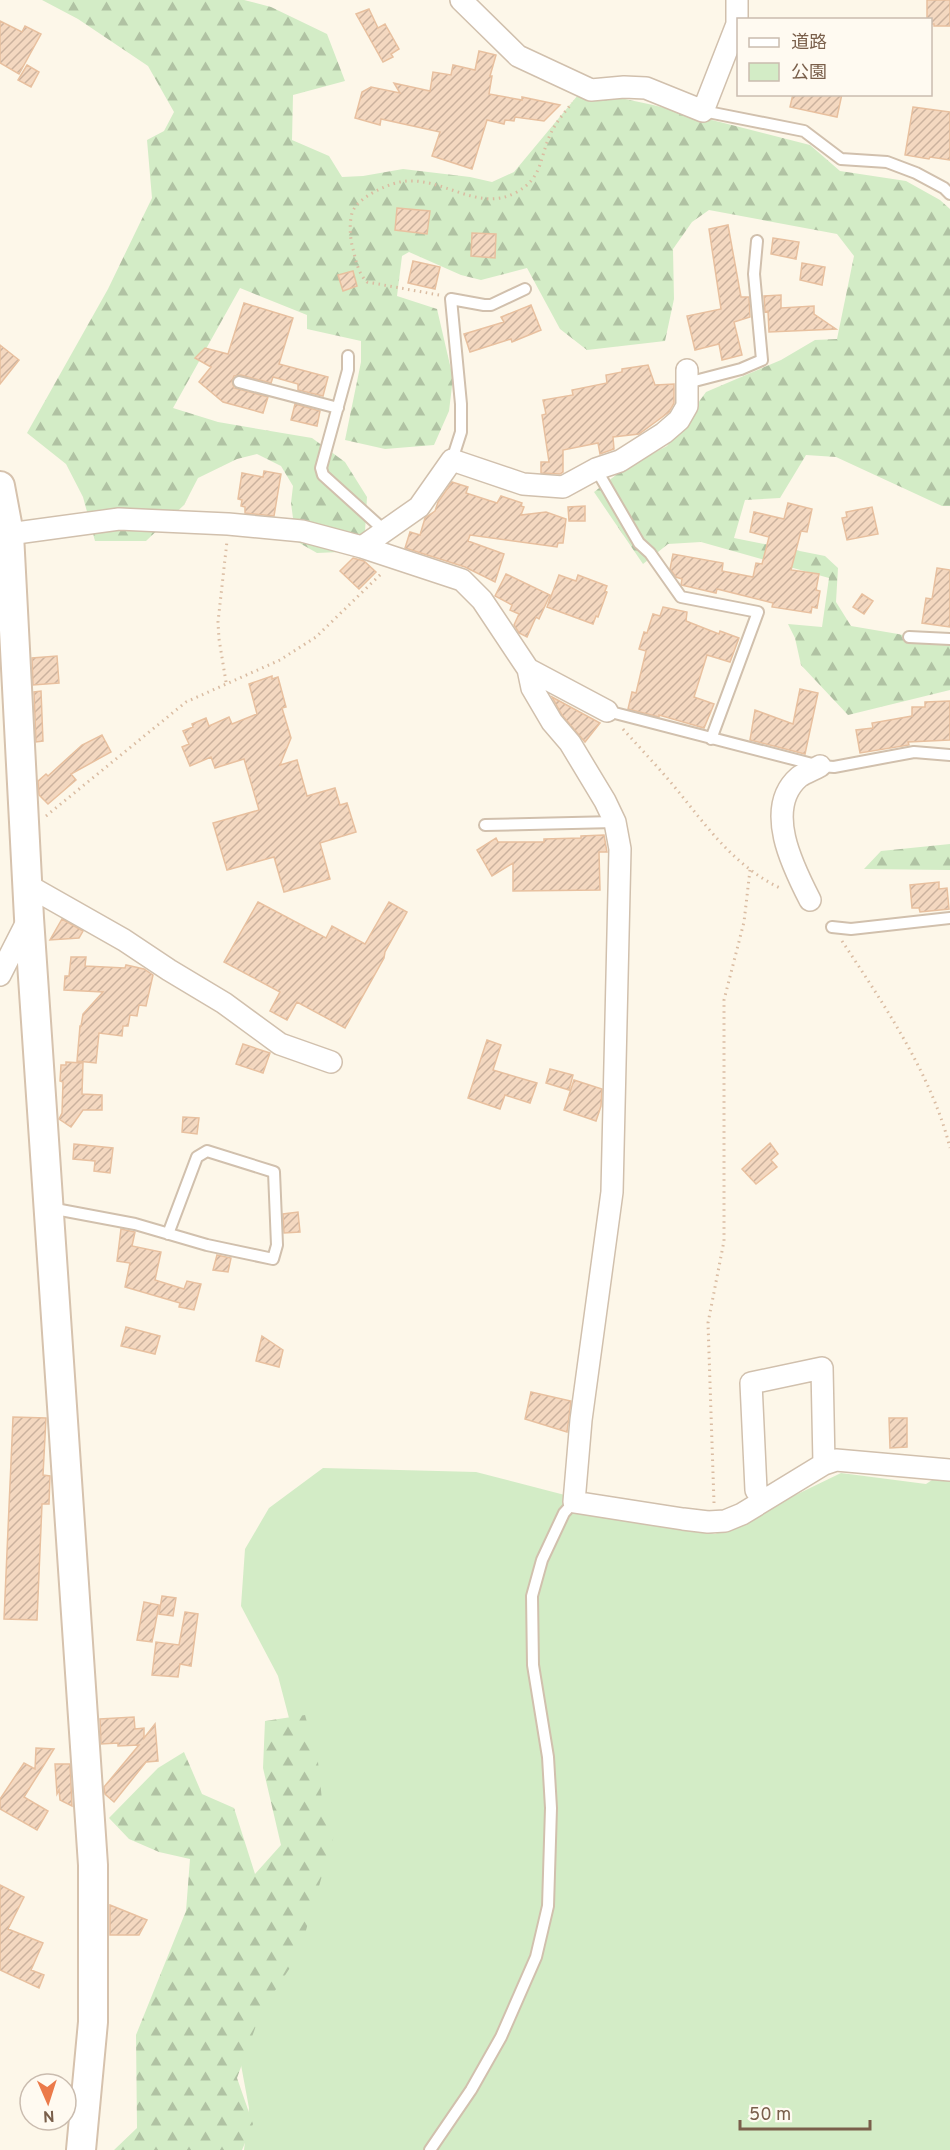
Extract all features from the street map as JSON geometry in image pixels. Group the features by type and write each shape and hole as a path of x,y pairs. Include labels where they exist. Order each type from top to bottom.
{"street":[{"path":"461,0 518,56 584,87 591,90 646,88 703,111 737,24 737,0"},
{"path":"362,547 419,507 452,460 523,484 563,487 596,469 620,461 664,433 679,420 687,406 687,376"},
{"path":"0,486 9,534 29,918 93,1865 93,2022 81,2150"},
{"path":"9,534 118,519 228,524 302,531 362,547 462,580 482,600 528,669 532,688 552,722 570,743 605,801 615,822 620,849 612,1192 581,1420 574,1502 714,1522 734,1518 824,1464 836,1460 950,1470"},
{"path":"528,669 608,711"},
{"path":"810,900 786,844 782,816 785,796 799,777 820,766"},
{"path":"27,885 124,940 224,1003 280,1044 331,1062"},
{"path":"0,975 29,918"},
{"path":"763,1501 756,1490 751,1383 822,1368 824,1464"}],"lane":[{"path":"703,111 804,131 841,159 887,162 916,172 950,194"},
{"path":"687,376 741,369 762,360 754,274 757,241"},
{"path":"452,460 461,432 461,404 451,298 484,305 525,289"},
{"path":"348,356 348,370 321,468 323,475 385,531"},
{"path":"239,382 338,408"},
{"path":"596,469 639,543 650,553 681,597 758,612 711,739"},
{"path":"909,637 950,639"},
{"path":"608,711 820,766 834,767 914,752 950,755"},
{"path":"485,825 615,822"},
{"path":"831,927 851,929 950,918"},
{"path":"50,1208 135,1224 207,1245 273,1259 277,1245 274,1172 207,1151 197,1157 168,1233"},
{"path":"430,2150 471,2090 501,2037 536,1957 548,1906 551,1808 548,1757 533,1665 532,1596 542,1560 564,1513 574,1502"}],"path":[{"path":"451,298 367,282 361,276 355,261 350,237 352,212 359,203 383,186 403,181 425,182 480,199 494,199 514,194 530,184 538,171 551,132 584,87"},
{"path":"226,682 218,622 228,524"},
{"path":"24,834 186,702 226,682 280,660 316,637 356,601 397,558"},
{"path":"608,711 672,784 715,839 750,870 769,883 810,900"},
{"path":"714,1522 708,1323 724,1241 724,1000 744,922 750,870"},
{"path":"831,927 882,1002 929,1088 944,1121 950,1148"}],"green space":[{"path":"42,0 244,0 271,7 327,34 345,81 293,95 292,140 329,156 342,177 403,169 492,182 514,172 578,95 625,99 653,105 810,145 840,171 906,181 940,200 950,209 950,506 942,506 836,457 806,455 780,498 745,500 734,538 825,556 838,568 836,602 851,626 950,646 950,690 848,715 801,665 795,638 788,624 822,627 829,578 701,542 668,544 643,564 594,492 625,468 667,446 706,392 781,360 815,340 837,339 854,256 837,234 709,210 692,222 673,249 674,299 665,341 587,350 560,329 527,268 481,280 461,275 409,252 402,256 397,296 437,309 453,378 449,411 434,445 385,449 345,440 361,362 361,341 307,329 307,315 240,288 173,408 218,422 312,438 345,462 367,497 365,532 339,552 317,553 296,541 291,503 293,486 281,466 257,454 237,459 198,478 184,505 146,541 95,541 83,497 66,464 27,433 108,289 152,198 147,140 164,131 174,112 148,66 78,19"},
{"path":"950,844 950,870 864,869 881,851"},
{"path":"323,1468 476,1472 715,1534 841,1473 926,1484 950,1468 950,2150 244,2150 249,2108 236,2038 312,1806 278,1676 241,1606 245,1549 269,1508"},
{"path":"305,1715 318,1762 322,1800 337,1825 299,1954 261,2012 237,2078 253,2124 242,2150 114,2150 137,2128 136,2035 186,1911 190,1859 159,1852 129,1839 109,1818 158,1768 184,1752 202,1794 234,1808 255,1874 281,1845 263,1768 265,1721"}],"building":[{"path":"927,0 950,0 950,26 934,26 932,18 927,18"},
{"path":"369,9 378,28 385,24 399,49 391,54 393,57 383,62 356,14"},
{"path":"0,21 22,32 25,26 41,34 19,74 0,63"},
{"path":"479,51 496,55 490,76 492,76 489,94 522,100 522,97 560,105 544,121 515,117 514,121 505,120 504,124 487,120 472,169 432,156 440,132 381,119 380,125 355,118 362,92 371,87 400,93 394,83 430,91 433,72 451,75 453,65 475,70"},
{"path":"27,65 39,72 31,87 18,80"},
{"path":"793,96 842,96 837,117 790,107"},
{"path":"913,107 950,112 950,160 905,155"},
{"path":"397,208 430,211 427,234 395,230"},
{"path":"728,225 741,297 749,297 750,317 734,322 742,355 722,360 719,344 695,350 687,316 721,309 709,229"},
{"path":"472,233 496,234 495,258 471,256"},
{"path":"773,238 799,242 796,259 771,254"},
{"path":"413,261 440,267 435,289 408,283"},
{"path":"802,263 825,267 822,285 800,280"},
{"path":"353,271 357,286 343,291 338,275"},
{"path":"781,295 781,308 814,306 814,314 836,329 769,332 768,311 765,312 764,296"},
{"path":"244,303 293,318 279,364 328,377 323,396 298,390 298,384 273,377 271,383 241,375 234,376 232,381 234,388 268,397 263,413 223,402 199,382 211,367 195,358 205,348 228,354"},
{"path":"531,305 541,330 512,342 511,339 470,352 464,334 504,322 501,317"},
{"path":"0,345 19,360 0,384"},
{"path":"648,365 655,385 674,384 674,403 669,412 639,434 613,437 614,449 600,454 598,443 563,450 563,472 560,474 541,473 541,462 549,462 542,415 546,414 543,400 573,395 572,390 607,383 606,375 622,372 622,369"},
{"path":"295,404 320,411 317,426 291,420"},
{"path":"264,471 281,474 274,516 245,513 245,507 241,506 242,500 238,499 242,473 263,477"},
{"path":"452,482 468,487 466,493 497,503 501,496 522,503 521,506 524,507 521,515 546,512 566,519 563,543 558,543 557,547 470,535 468,541 504,554 495,582 465,567 405,548 410,532 420,535 425,518 435,511 438,502"},
{"path":"788,503 812,509 807,532 801,531 791,570 819,574 816,590 820,591 817,608 812,607 811,613 772,607 773,603 717,589 716,593 681,585 682,579 676,577 670,569 673,554 723,563 722,571 753,577 756,563 762,564 769,537 750,532 754,512 784,519"},
{"path":"585,506 585,521 569,521 568,507"},
{"path":"872,507 878,534 847,540 842,518 847,517 846,512"},
{"path":"353,558 364,561 376,572 359,589 340,571"},
{"path":"937,568 950,570 950,627 922,623 926,598 932,599"},
{"path":"506,574 550,595 539,619 536,617 527,637 519,633 514,625 519,614 510,610 512,605 495,596"},
{"path":"559,575 576,581 578,575 607,586 598,617 596,616 593,624 547,607"},
{"path":"862,594 873,601 864,614 853,607"},
{"path":"663,607 687,612 686,621 719,634 720,631 739,638 730,662 707,655 694,697 714,704 704,728 628,709 632,692 636,693 646,651 639,649 644,632 647,633 653,614 660,616"},
{"path":"57,656 59,683 33,685 32,658"},
{"path":"272,676 272,679 278,677 286,707 282,708 291,738 280,765 297,760 307,796 335,788 340,805 347,803 356,832 320,843 330,879 284,892 274,857 227,870 213,823 259,810 244,759 215,768 211,757 190,766 182,747 189,744 183,731 193,727 192,724 206,718 209,726 229,717 232,724 257,714 249,684"},
{"path":"800,689 818,693 805,754 750,740 755,710 793,724"},
{"path":"41,691 43,741 36,742 34,692"},
{"path":"552,697 600,723 585,742 562,715"},
{"path":"950,701 950,740 908,742 909,745 860,753 856,730 873,728 872,723 912,716 912,707 925,707 925,702"},
{"path":"102,735 111,752 71,774 76,780 48,804 39,795 38,781 46,774 48,776 82,745"},
{"path":"604,835 607,852 599,852 600,890 513,891 513,863 492,876 477,850 496,838 498,842 544,842 544,839"},
{"path":"939,882 939,889 947,888 949,909 920,912 919,908 912,908 910,885"},
{"path":"258,902 326,938 332,926 365,944 389,902 407,912 345,1028 297,1002 287,1020 270,1011 280,992 224,962"},
{"path":"62,919 83,931 79,938 50,940"},
{"path":"71,957 86,957 85,966 125,968 126,965 144,969 153,975 146,1006 139,1005 137,1016 130,1015 128,1026 123,1026 122,1036 99,1033 96,1063 77,1061 80,1026 83,1014 103,992 64,990 65,976 69,976"},
{"path":"487,1040 501,1045 493,1070 537,1083 530,1103 505,1095 500,1109 468,1098"},
{"path":"243,1044 270,1053 263,1073 236,1064"},
{"path":"66,1062 83,1063 82,1094 102,1095 102,1110 83,1110 71,1127 59,1119 62,1113 61,1065 66,1065"},
{"path":"550,1069 573,1075 569,1090 546,1083"},
{"path":"574,1080 602,1089 601,1106 596,1121 564,1110"},
{"path":"183,1117 199,1118 197,1134 182,1132"},
{"path":"770,1143 778,1154 771,1160 777,1167 756,1184 742,1169"},
{"path":"74,1144 113,1148 110,1173 94,1171 95,1161 73,1159"},
{"path":"298,1212 300,1232 284,1233 283,1214"},
{"path":"121,1229 135,1232 132,1246 161,1252 155,1280 184,1289 187,1281 201,1284 194,1310 179,1307 180,1303 125,1287 130,1263 117,1261"},
{"path":"217,1255 231,1258 228,1272 213,1270"},
{"path":"126,1327 160,1336 155,1354 121,1346"},
{"path":"262,1336 283,1350 279,1367 256,1361"},
{"path":"531,1392 571,1401 567,1432 525,1419"},
{"path":"13,1417 46,1418 43,1475 50,1476 49,1504 42,1504 37,1620 4,1619"},
{"path":"889,1418 907,1418 907,1447 890,1448"},
{"path":"162,1596 176,1598 173,1616 159,1614"},
{"path":"144,1602 159,1605 152,1642 137,1640"},
{"path":"185,1612 198,1614 191,1666 180,1664 178,1677 152,1675 156,1642 179,1645"},
{"path":"134,1717 135,1729 144,1728 144,1738 155,1724 158,1761 146,1762 114,1802 105,1794 104,1787 139,1745 101,1744 100,1719"},
{"path":"36,1748 54,1749 24,1797 48,1811 37,1830 0,1809 0,1799 24,1763 35,1769"},
{"path":"55,1764 70,1764 72,1806 60,1800 59,1790 57,1794"},
{"path":"0,1885 24,1897 8,1929 43,1943 31,1970 44,1975 39,1988 0,1970"},
{"path":"110,1905 147,1920 139,1935 110,1935"}]}
